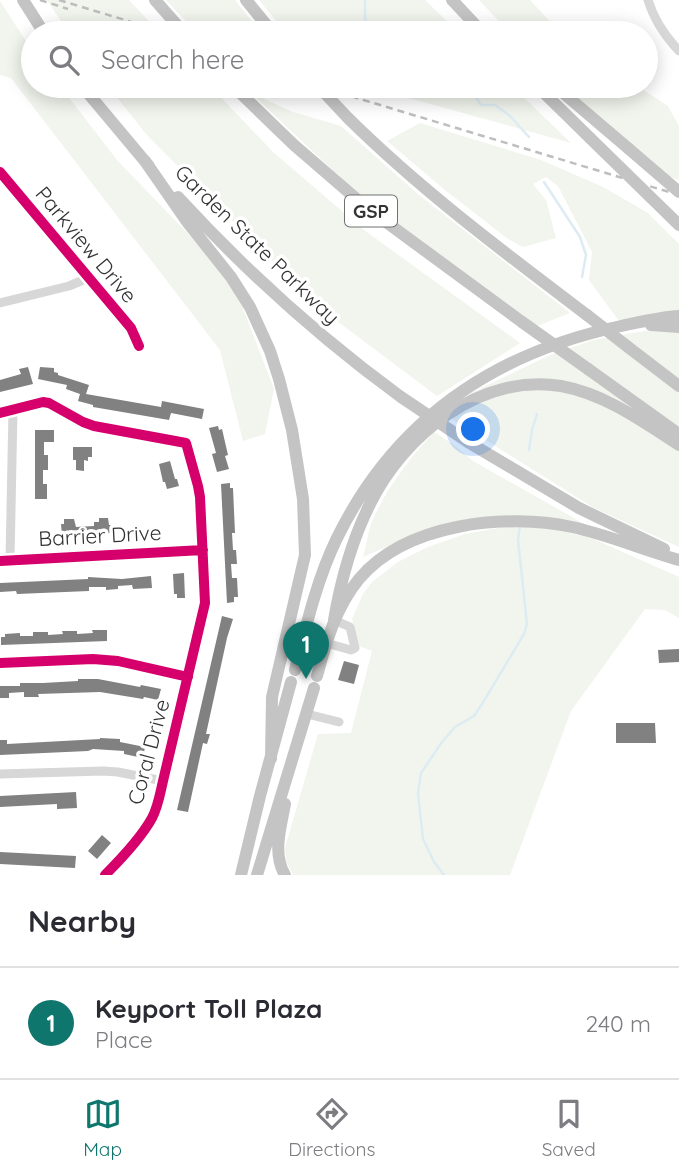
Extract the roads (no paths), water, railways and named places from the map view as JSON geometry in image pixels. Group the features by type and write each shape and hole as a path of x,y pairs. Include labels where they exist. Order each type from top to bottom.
{"highway":[{"path":"23,0 36,21"},
{"path":"246,0 263,21"},
{"path":"159,5 173,21"},
{"path":"456,5 472,21"},
{"path":"456,5 477,21"},
{"name":"Garden State Parkway","path":"92,98 145,161 224,245 324,338 401,397 468,442 579,508 679,558"},
{"name":"GSP","path":"245,98 294,145 367,208 679,434"},
{"name":"GSP","path":"329,98 388,157 436,198 679,386"},
{"path":"549,98 679,226"},
{"path":"569,98 679,192"},
{"path":"145,161 250,307 272,359 292,430 303,499 305,545 303,565 272,697 271,759"},
{"path":"240,874 316,593 337,539 368,484 401,442 438,409 501,369 553,346 591,334 679,316"},
{"path":"632,324 679,327"},
{"path":"257,875 334,620 344,570 362,520 381,483 423,435 448,414 477,398 498,390 550,385 573,389 608,402 679,445"},
{"path":"334,620 360,578 383,557 428,536 479,524 517,521 560,525 679,558"},
{"path":"285,875 278,852 291,766"}],"street":[{"path":"648,0 657,21"},
{"path":"658,23 679,51"},
{"name":"Parkview Drive","path":"0,172 131,328 139,346"},
{"path":"0,303 69,286 88,278"},
{"name":"Coral Drive","path":"0,413 43,402 94,426 186,443 198,486 205,603 158,805 151,819 105,875"},
{"path":"10,560 13,409"},
{"name":"Barrier Drive","path":"0,561 202,550"},
{"path":"326,643 355,649 350,628 334,620"},
{"path":"0,663 93,659 118,661 188,677"},
{"path":"307,714 339,722"},
{"path":"0,774 103,771 163,781"}],"waterway":[{"path":"365,0 366,21"},
{"path":"476,98 481,105 495,105 510,116 529,137"},
{"path":"544,182 580,237 586,255 582,277"},
{"path":"529,450 537,414"},
{"path":"444,875 423,839 418,793 421,773 455,727 474,716 524,634 527,624 518,540 520,525"}],"railway":[{"path":"40,0 68,9"},
{"path":"59,0 128,21"},
{"path":"357,98 679,195"}],"place":[{"name":"Keyport Toll Plaza","path":"306,679"}]}
